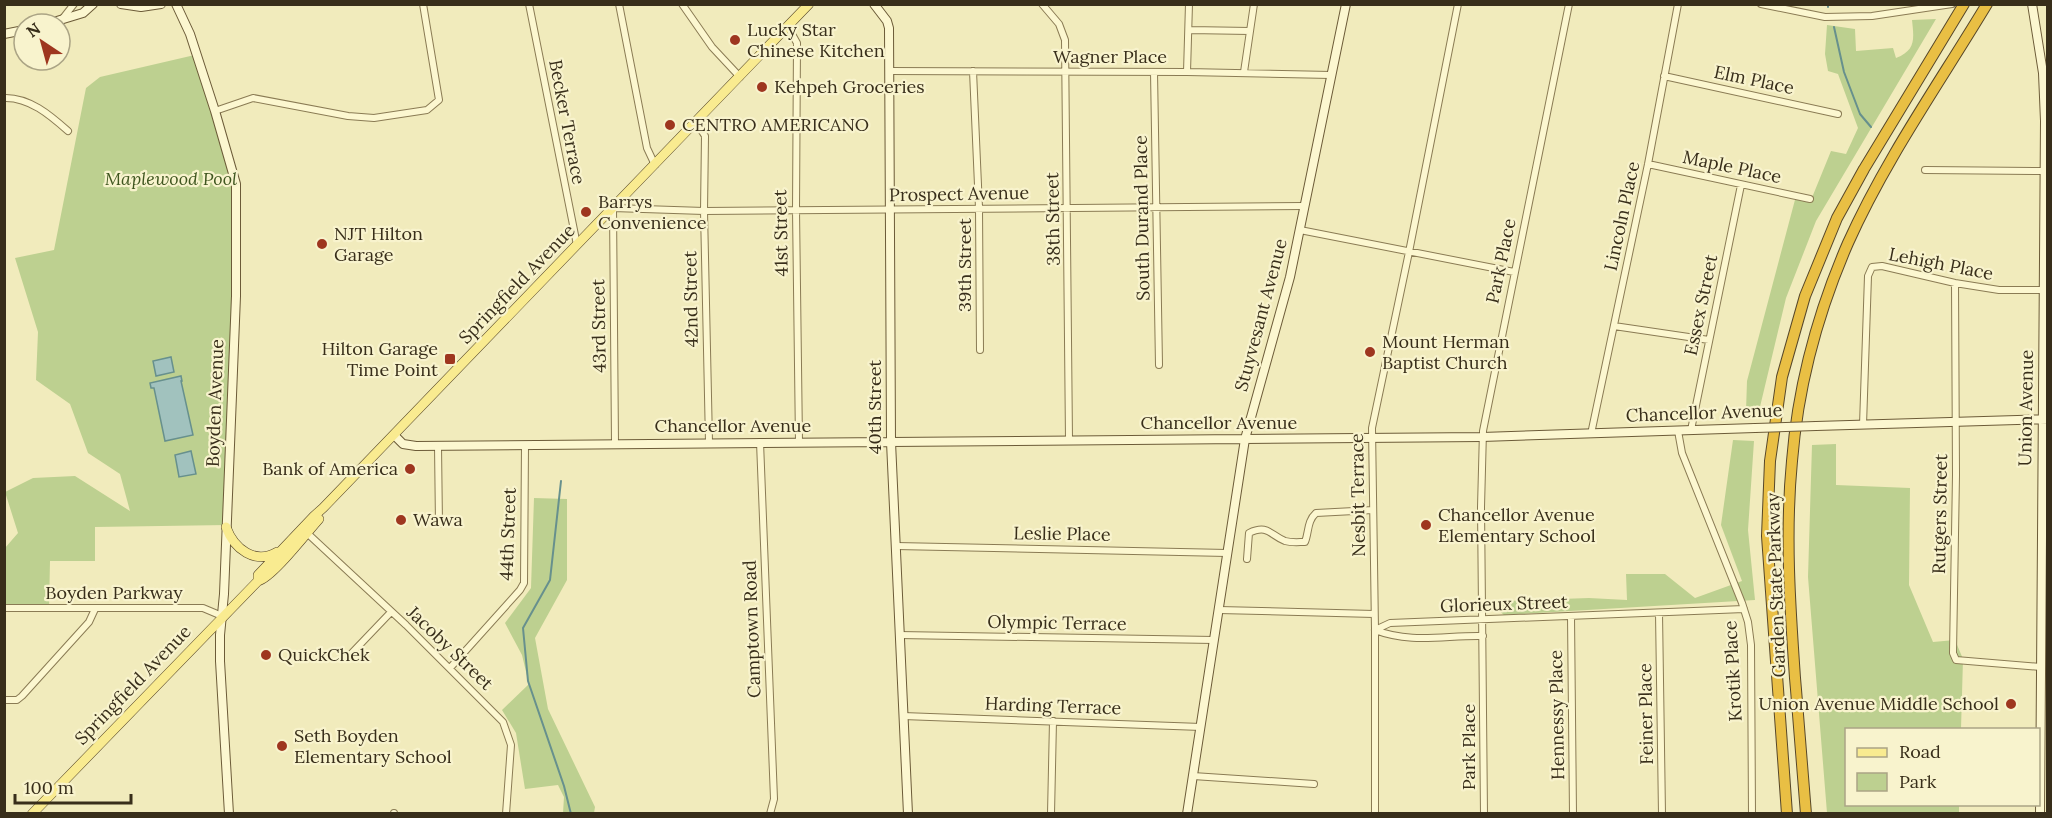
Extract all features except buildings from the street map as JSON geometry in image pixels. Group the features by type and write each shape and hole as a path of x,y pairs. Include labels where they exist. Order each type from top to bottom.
{"highway":[{"name":"Garden State Parkway","path":"1787,813 1767,536 1770,461 1782,377 1805,296 1837,218 1964,4"},
{"name":"Garden State Parkway","path":"1806,813 1791,625 1788,542 1792,460 1805,371 1829,292 1861,217 1887,168 1987,4"}],"main road":[{"path":"72,16 82,13 93,4"},
{"path":"121,4 141,7 161,4"},
{"name":"Boyden Avenue","path":"176,4 188,28 236,184 236,296 220,661 229,813"},
{"name":"Springfield Avenue","path":"258,581 258,575 286,545 809,4"},
{"name":"40th Street","path":"874,4 889,28 891,442 908,813"},
{"name":"Stuyvesant Avenue","path":"1187,813 1245,440 1290,277 1346,4"},
{"name":"Union Avenue","path":"2032,4 2044,58 2046,121 2043,290 2044,783 2040,813"},
{"name":"Chancellor Avenue","path":"394,435 403,444 416,446 709,442 1245,440 1482,437 2044,419"},
{"name":"Springfield Avenue","path":"32,813 222,616 258,581 263,580 319,519 324,508"},
{"path":"226,527 234,543 252,556 273,555 286,545"}],"street":[{"path":"215,111 253,98 348,116 375,118 427,110 439,100 423,4"},
{"name":"Becker Terrace","path":"529,4 577,245"},
{"path":"619,4 647,148 655,165"},
{"path":"682,4 712,47 740,76"},
{"name":"38th Street","path":"1042,4 1056,19 1064,34 1068,207 1069,440"},
{"path":"1187,72 1189,4"},
{"path":"1244,72 1254,4"},
{"name":"Nesbit Terrace","path":"1375,813 1372,423 1409,252 1458,4"},
{"name":"Park Place","path":"1484,813 1482,437 1569,4"},
{"name":"Lincoln Place","path":"1591,434 1648,164 1678,4"},
{"path":"1761,4 1825,17 1872,16 1952,4"},
{"name":"41st Street","path":"788,27 797,43 796,210 799,442"},
{"path":"1189,30 1250,31"},
{"name":"Wagner Place","path":"889,71 1244,72 1331,75"},
{"name":"39th Street","path":"973,71 980,208 980,350"},
{"name":"South Durand Place","path":"1154,72 1159,365"},
{"name":"Elm Place","path":"1664,76 1838,114"},
{"path":"4,98 22,100 57,121 68,131"},
{"name":"42nd Street","path":"696,122 705,136 704,211 709,442"},
{"name":"Maple Place","path":"1648,164 1810,199"},
{"path":"1925,170 2044,171"},
{"name":"Essex Street","path":"1691,430 1742,185"},
{"name":"Prospect Avenue","path":"613,208 704,211 1305,206"},
{"name":"43rd Street","path":"613,208 615,443"},
{"path":"1300,230 1514,272"},
{"name":"Lehigh Place","path":"1863,425 1868,276 1872,267 1882,266 1955,283 1999,290 2043,290"},
{"name":"Rutgers Street","path":"1955,283 1956,475 1953,653 1956,660 2043,671"},
{"path":"1614,326 1709,340"},
{"name":"Krotik Place","path":"1678,431 1682,453 1744,609 1749,629 1752,813"},
{"name":"Camptown Road","path":"760,442 774,799 770,813"},
{"name":"44th Street","path":"450,668 524,583 525,445"},
{"path":"438,446 439,524"},
{"path":"1247,559 1250,533 1255,530 1271,530 1284,541 1305,542 1311,517 1316,513 1373,510"},
{"name":"Jacoby Street","path":"306,533 450,668 503,722 511,745 506,813"},
{"name":"Leslie Place","path":"896,546 1227,553"},
{"name":"Boyden Parkway","path":"4,608 203,608 222,616"},
{"path":"4,700 17,700 22,696 89,622 95,609"},
{"name":"Glorieux Street","path":"1375,630 1390,624 1744,609"},
{"path":"1219,610 1374,614"},
{"path":"348,657 391,612"},
{"name":"Feiner Place","path":"1659,613 1662,813"},
{"name":"Hennessy Place","path":"1571,616 1574,813"},
{"name":"Glorieux Street","path":"1375,630 1393,637 1424,639 1483,636"},
{"name":"Olympic Terrace","path":"899,635 1214,640"},
{"name":"Harding Terrace","path":"903,716 1201,727"},
{"path":"1051,813 1053,721"},
{"path":"1193,776 1314,784"}],"green space":[{"path":"1936,19 1816,221 1786,298 1759,411 1746,411 1747,381 1796,196 1811,200 1831,151 1846,154 1858,128 1838,74 1828,71 1825,54 1827,25 1855,29 1856,51 1893,48 1896,58 1903,55 1912,43 1912,20"},
{"name":"Maplewood Pool","path":"199,54 231,164 233,299 227,525 95,527 95,561 50,561 49,608 5,608 5,548 18,533 5,492 33,478 75,476 130,511 120,474 88,453 70,404 36,380 38,332 15,258 54,250 86,88 100,77"},
{"path":"1733,440 1754,441 1748,530 1755,600 1504,615 1496,608 1505,601 1589,598 1627,600 1626,574 1665,574 1695,598 1742,581 1721,525"},
{"path":"1836,444 1836,485 1910,488 1909,585 1933,642 1955,640 1963,659 1961,728 1845,728 1845,806 1959,806 1959,813 1827,813 1808,577 1812,445"},
{"path":"534,498 567,499 567,580 535,638 548,709 595,807 594,813 563,813 564,797 558,785 525,789 516,733 502,710 529,684 522,655 505,623 531,588"}],"water":[{"path":"171,357 174,372 156,376 153,361"},
{"path":"181,376 193,435 165,441 154,388 151,388 150,383"},
{"path":"191,451 196,474 179,477 175,455"}],"waterway":[{"path":"1834,27 1844,72 1860,114 1871,127"},
{"path":"561,481 550,580 523,628 528,681 564,786 571,814"}],"place":[{"name":"Lucky Star Chinese Kitchen","path":"735,40"},
{"name":"Kehpeh Groceries","path":"762,87"},
{"name":"CENTRO AMERICANO","path":"670,125"},
{"name":"Barrys Convenience","path":"586,212"},
{"name":"NJT Hilton Garage","path":"322,244"},
{"name":"Mount Herman Baptist Church","path":"1370,352"},
{"name":"Hilton Garage Time Point","path":"450,359"},
{"name":"Bank of America","path":"410,469"},
{"name":"Wawa","path":"401,520"},
{"name":"Chancellor Avenue Elementary School","path":"1426,525"},
{"name":"QuickChek","path":"266,655"},
{"name":"Union Avenue Middle School","path":"2011,704"},
{"name":"Seth Boyden Elementary School","path":"282,746"}]}
